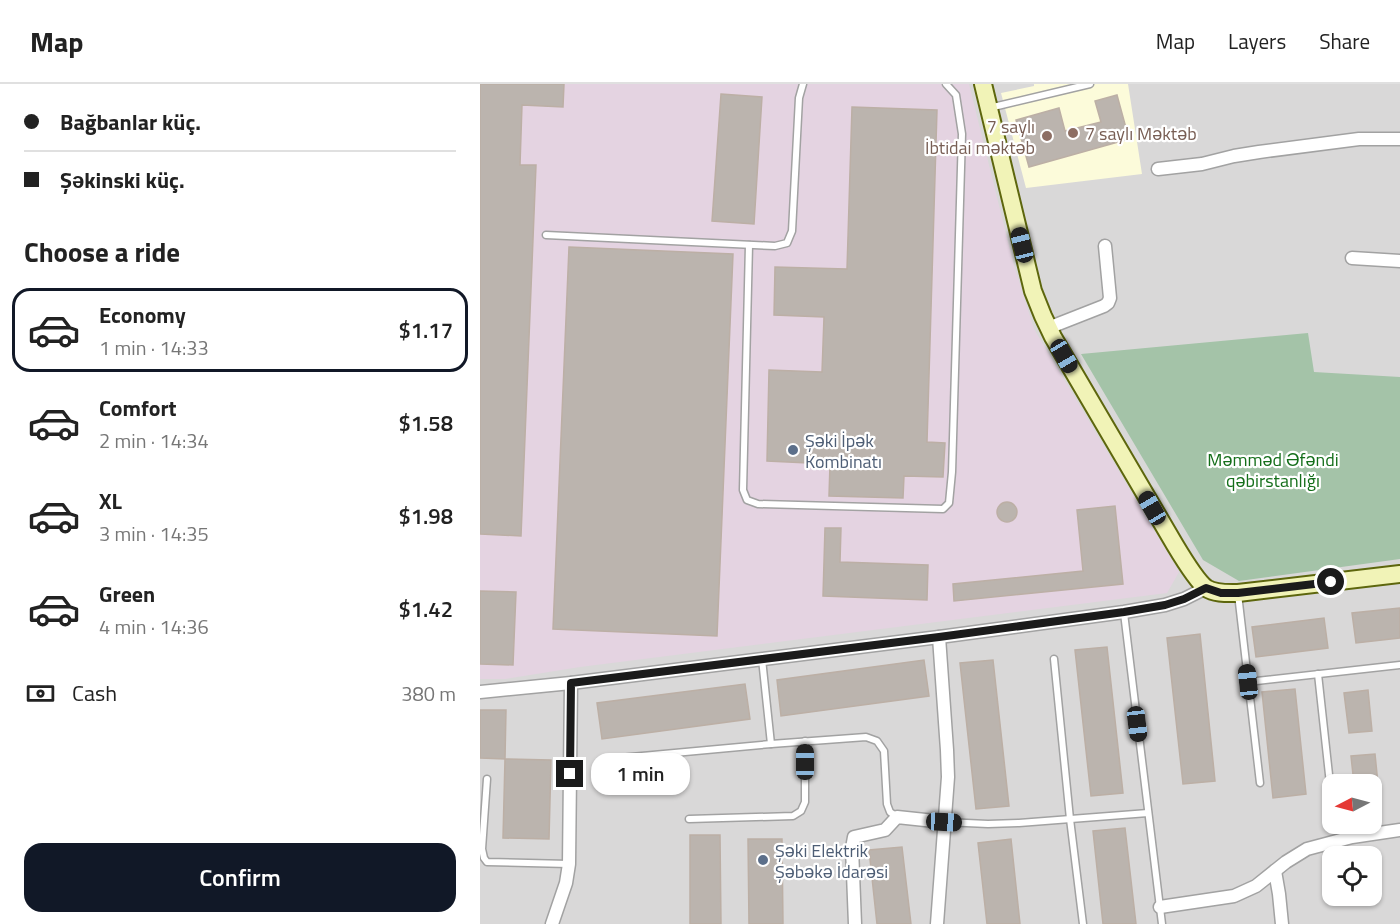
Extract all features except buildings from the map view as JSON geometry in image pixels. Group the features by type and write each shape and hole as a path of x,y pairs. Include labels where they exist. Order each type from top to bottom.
{"street":[{"path":"983,84 1033,291 1048,328 1190,570 1206,588 1221,593 1400,574"},
{"path":"1158,169 1203,164 1259,152 1359,139 1400,139"},
{"path":"1048,328 1107,303 1110,298 1105,246"},
{"path":"1352,258 1400,261"},
{"path":"480,692 571,683 1124,612 1165,605 1206,588"},
{"path":"937,924 948,777 939,637"},
{"path":"552,924 566,883 569,864 571,683"},
{"path":"855,924 852,848 854,837 885,830 897,817 944,822"},
{"path":"1160,907 1234,896 1256,886 1306,849 1352,837 1400,830"},
{"path":"1275,871 1282,924"}],"lane":[{"path":"546,235 775,246 787,243 792,231 799,98 804,84"},
{"path":"749,245 743,490 747,500 758,504 943,509 949,502 952,472 963,134 956,95 946,84"},
{"path":"988,108 1090,84"},
{"path":"1238,593 1260,783"},
{"path":"1124,612 1162,924"},
{"path":"762,659 771,744"},
{"path":"1054,659 1083,924"},
{"path":"1248,682 1400,665"},
{"path":"1318,674 1329,774"},
{"path":"621,758 866,737 878,741 884,751 887,804 890,812 897,817"},
{"path":"689,819 793,816 801,811 805,802 805,741"},
{"path":"487,779 482,849 487,862 569,864"},
{"path":"944,822 999,824 1148,813"}],"shaded area":[{"path":"480,84 1400,84 1400,924 480,924"},
{"name":"Şəki İpək Kombinatı","path":"480,84 969,84 1013,262 1034,329 1179,572 1167,593 580,667 505,679 480,679"},
{"name":"7 saylı Məktəb","path":"1034,84 1128,84 1142,174 1026,188 1001,93 1034,86"}],"green space":[{"name":"Məmməd Əfəndi qəbirstanlığı","path":"1308,333 1314,372 1400,377 1400,559 1239,581 1203,560 1081,354"}],"place":[{"name":"7 saylı Məktəb","path":"1073,133"},
{"name":"7 saylı İbtidai məktəb","path":"1047,136"},
{"name":"Şəki İpək Kombinatı","path":"793,450"},
{"name":"Şəki Elektrik Şəbəkə İdarəsi","path":"763,860"}],"route":[{"path":"570,774 571,683 1124,612 1165,605 1206,588 1221,593 1238,593 1331,582"}]}
